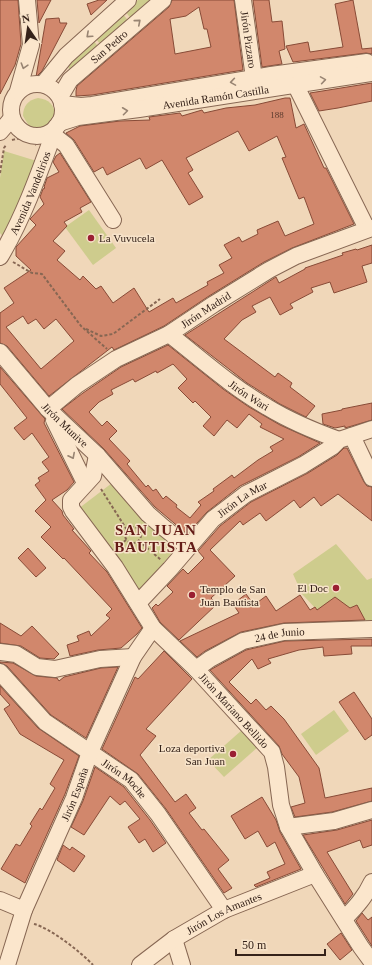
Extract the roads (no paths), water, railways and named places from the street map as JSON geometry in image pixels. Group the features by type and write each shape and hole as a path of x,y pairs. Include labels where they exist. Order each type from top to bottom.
{"street":[{"path":"18,92 31,44 27,0"},
{"name":"San Pedro","path":"43,84 66,56 128,0"},
{"name":"San Pedro","path":"61,101 70,80 163,0"},
{"name":"Jirón Pizzaro","path":"243,0 254,78"},
{"name":"Avenida Ramón Castilla","path":"61,101 81,106 92,105 254,78 372,62"},
{"name":"Avenida Ramón Castilla","path":"56,128 78,117 139,109 372,72"},
{"path":"0,132 7,114 14,97 25,86 43,84 55,91 61,101 62,117 56,128 45,134 32,136 19,130 7,114"},
{"path":"296,84 370,228"},
{"path":"56,128 113,220"},
{"name":"Avenida Vandelirios","path":"1,256 44,164 56,128"},
{"name":"Jirón Madrid","path":"48,409 77,385 116,359 169,334 269,270 296,256 370,228"},
{"name":"Jirón Wari","path":"169,334 240,389 266,407 298,423 346,438"},
{"name":"Jirón Munive","path":"0,352 48,409 97,455 89,479"},
{"path":"48,409 89,479"},
{"name":"Jirón La Mar","path":"138,603 170,569 213,519 246,494 303,465 346,438 372,430"},
{"path":"346,438 372,478"},
{"path":"97,455 148,514 163,528 188,547"},
{"name":"Jirón Mariano Bellido","path":"89,479 71,500 71,507 73,511 114,567 153,628 196,669 272,752 276,767 280,805 288,827 315,874 372,962"},
{"name":"Jirón España","path":"7,965 23,916 74,798 90,752 133,657 153,628"},
{"name":"24 de Junio","path":"196,669 210,659 244,641 277,633 372,629"},
{"path":"0,652 16,654 37,666 55,669 100,659 133,657"},
{"name":"Jirón Moche","path":"0,672 45,722 131,780 163,820 224,910"},
{"path":"288,827 334,821 372,810"},
{"name":"Jirón Los Amantes","path":"140,965 174,939 224,910 315,874"},
{"path":"344,919 358,905 368,891 372,882"},
{"path":"0,900 23,916"},
{"path":"174,939 182,965"}],"place":[{"name":"La Vuvucela","path":"91,238"},
{"name":"El Doc","path":"336,588"},
{"name":"Templo de San Juan Bautista","path":"192,595"},
{"name":"Loza deportiva San Juan","path":"233,754"}],"district":[{"name":"SAN JUAN BAUTISTA","path":"156,538"}]}
